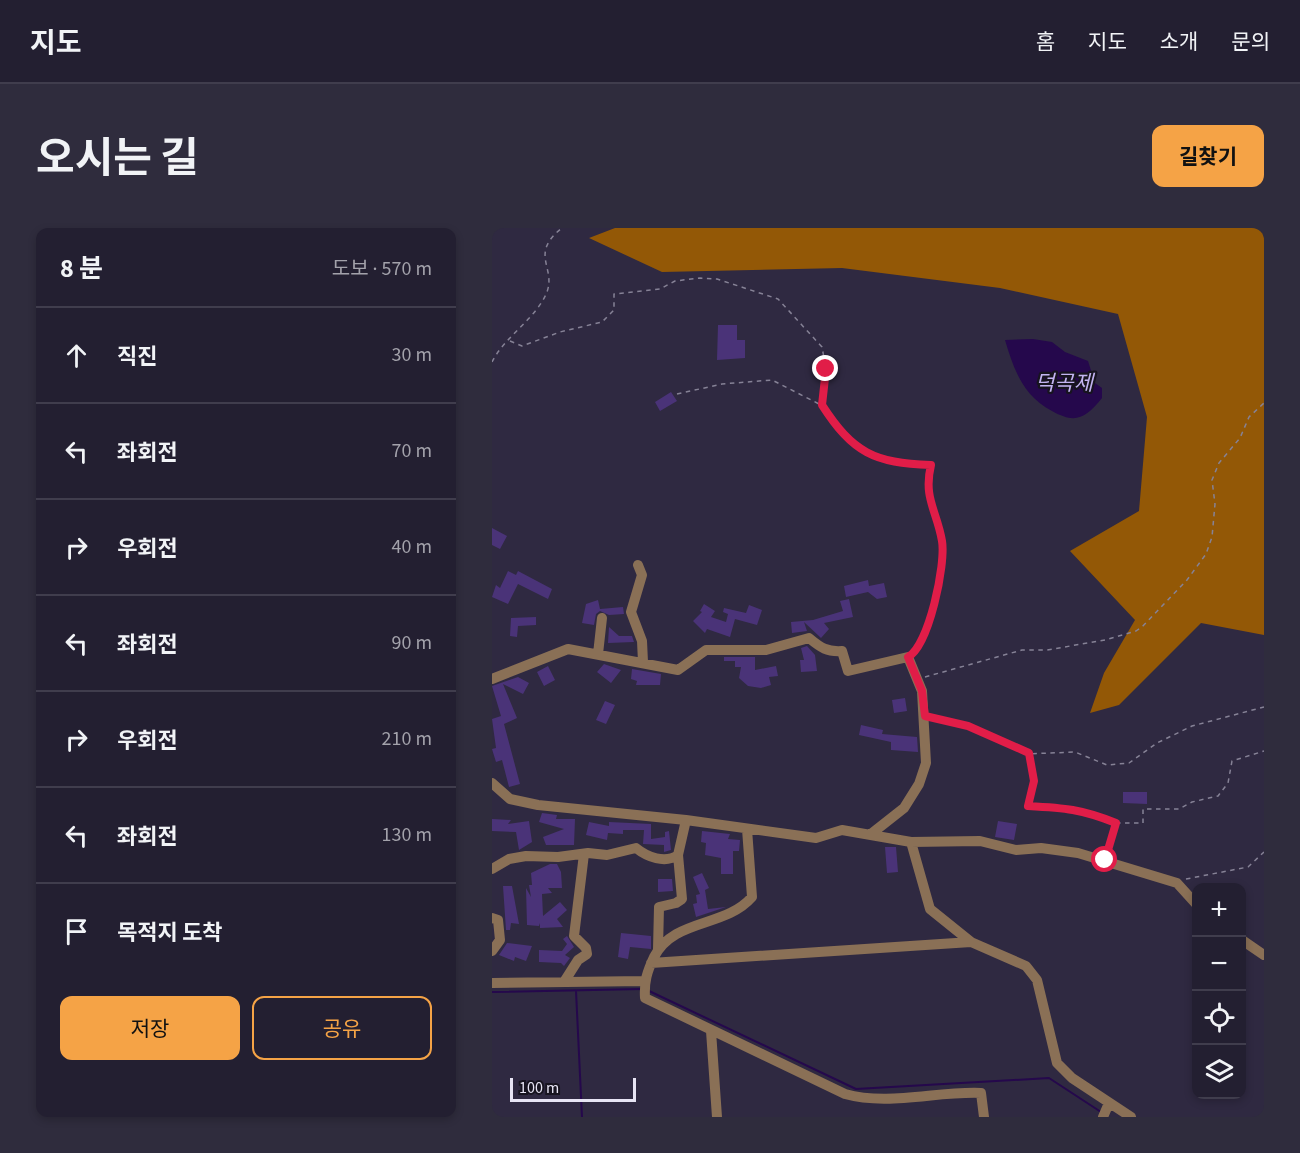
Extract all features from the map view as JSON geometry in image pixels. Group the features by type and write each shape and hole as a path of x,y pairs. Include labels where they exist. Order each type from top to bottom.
{"street":[{"path":"638,565 642,575 632,612 642,641 643,662"},
{"path":"598,654 602,618"},
{"path":"492,679 568,649 678,670 706,650 766,650 809,638 830,652 842,651 848,671 908,657 922,691 926,763 919,784 904,808 871,834"},
{"path":"492,783 510,799 538,805 686,820 816,838 842,830 911,842 980,841 1016,850 1041,848 1105,860 1177,883 1192,899"},
{"path":"658,949 659,907 676,903 682,899 678,855 686,820"},
{"path":"747,829 752,897 735,911 676,933 658,949 644,981 645,998 845,1094 859,1098 878,1099 955,1092 981,1093 984,1117"},
{"path":"911,842 930,909 945,924 971,942 1026,966 1037,980 1057,1063 1072,1078 1131,1117"},
{"path":"492,870 509,859 526,856 607,855 636,848 643,854 662,860 678,855"},
{"path":"564,982 578,960 587,954 586,948 574,936 584,854"},
{"path":"492,918 498,920 500,940 492,951"},
{"path":"651,963 971,942"},
{"path":"1246,943 1264,955"},
{"path":"492,983 644,981"},
{"path":"711,1030 717,1117"},
{"path":"1103,1117 1109,1103"}],"path":[{"path":"492,362 497,352 510,341 545,297 549,287 543,261 546,247 562,228"},
{"path":"510,341 522,346 560,332 602,322 614,310 614,294 660,289 675,281 717,279 778,299 822,347 826,369 822,405"},
{"path":"677,394 722,384 771,380 822,405 846,439 865,451 895,464 931,465 927,483 943,542 938,587 932,617 917,651 908,657"},
{"path":"920,670 926,677 1022,650 1047,650 1105,640 1142,627 1187,580 1206,554 1212,537 1215,504 1212,480 1219,463 1240,438 1249,417 1264,402"},
{"path":"925,716 968,726 1029,753 1075,752 1107,765 1129,763 1157,742 1179,731 1264,707"},
{"path":"1029,753 1034,781 1028,806 1062,806 1092,813 1116,823 1143,823 1143,809 1179,809 1192,802 1218,796 1228,783 1232,761 1264,751"},
{"path":"1105,860 1116,823"},
{"path":"1177,883 1190,877 1248,867 1264,852"}],"shaded area":[{"path":"615,228 1264,228 1264,635 1201,623 1119,705 1090,713 1104,673 1135,620 1070,551 1139,511 1147,417 1118,314 1000,288 842,268 662,272 589,238"}],"water":[{"name":"덕곡제","path":"1033,339 1052,342 1065,352 1088,361 1095,383 1102,388 1102,398 1085,415 1073,418 1060,415 1042,405 1027,390 1016,372 1005,340"}],"building":[{"path":"718,325 737,325 737,340 745,340 745,358 717,360"},
{"path":"671,392 677,401 660,411 655,402"},
{"path":"492,528 507,536 500,549 492,545"},
{"path":"508,571 516,575 518,571 552,589 548,599 518,584 508,604 492,597 496,585 500,588"},
{"path":"868,580 869,586 884,583 887,597 877,599 868,592 846,597 844,586"},
{"path":"849,599 853,617 824,623 829,629 821,638 804,622 807,631 792,633 791,622 813,620 843,611 840,601"},
{"path":"598,600 600,609 623,607 624,614 609,615 600,611 596,614 594,625 582,623 586,604"},
{"path":"704,604 715,611 711,617 726,622 728,614 723,612 724,608 746,613 749,605 762,610 757,625 735,619 730,637 707,629 705,633 693,621 702,612 700,611"},
{"path":"536,617 536,625 518,626 517,637 510,636 511,618"},
{"path":"609,627 619,636 632,636 634,642 608,643"},
{"path":"807,646 815,655 817,671 801,672 800,660 804,660 801,648"},
{"path":"724,657 755,657 755,670 776,666 778,676 769,677 771,685 761,688 748,686 739,678 741,667 735,667 735,661 724,661"},
{"path":"604,664 621,670 611,683 597,672"},
{"path":"548,666 555,680 544,686 537,672"},
{"path":"632,669 661,674 660,685 636,685 637,681 631,679"},
{"path":"518,677 529,683 523,694 503,684 517,718 504,724 520,784 509,787 502,760 496,762 492,749 496,748 492,719 501,716 492,686"},
{"path":"905,698 907,711 894,713 892,700"},
{"path":"605,701 615,705 606,724 596,720"},
{"path":"861,725 883,730 882,734 917,737 918,752 891,750 891,742 859,735"},
{"path":"1123,792 1147,792 1147,804 1123,803"},
{"path":"542,813 557,815 556,819 575,819 574,845 546,845 543,837 564,829 539,822"},
{"path":"492,819 511,820 508,824 529,821 532,842 519,850 516,832 492,831"},
{"path":"998,821 1017,824 1014,840 995,837"},
{"path":"589,822 609,826 609,822 651,824 651,839 665,837 665,832 669,831 671,850 664,852 664,845 643,844 644,830 623,830 623,834 608,833 607,840 586,835"},
{"path":"702,831 730,834 728,839 740,840 739,851 733,851 733,874 721,874 721,858 705,855 706,843 701,842"},
{"path":"885,847 896,847 898,872 887,873"},
{"path":"550,864 557,864 561,872 562,888 548,888 552,893 542,894 543,916 560,902 567,910 557,919 563,927 540,928 540,923 539,926 527,925 526,888 531,897 529,885 532,885 531,873"},
{"path":"702,873 709,888 705,890 708,909 726,907 696,917 693,904 697,903 696,895 700,894 693,877"},
{"path":"658,879 672,879 673,891 658,892"},
{"path":"503,886 512,886 519,924 511,923 510,930 506,930"},
{"path":"621,933 651,936 651,949 630,947 628,959 618,957"},
{"path":"567,936 574,947 565,955 570,958 564,966 561,963 539,962 539,950 562,951 567,944 563,939"},
{"path":"507,943 532,946 526,961 515,957 514,961 499,955"}],"waterway":[{"path":"492,992 642,989"},
{"path":"647,990 856,1089 1049,1078 1101,1112"},
{"path":"576,991 582,1117"}],"route":[{"path":"826,369 825,396 822,405 846,439 865,451 895,464 931,465 927,483 943,542 938,587 932,617 917,651 908,657 922,691 925,716 946,719 968,726 994,736 1025,754 1029,753 1034,781 1028,806 1062,806 1092,813 1116,823 1105,860"}]}
